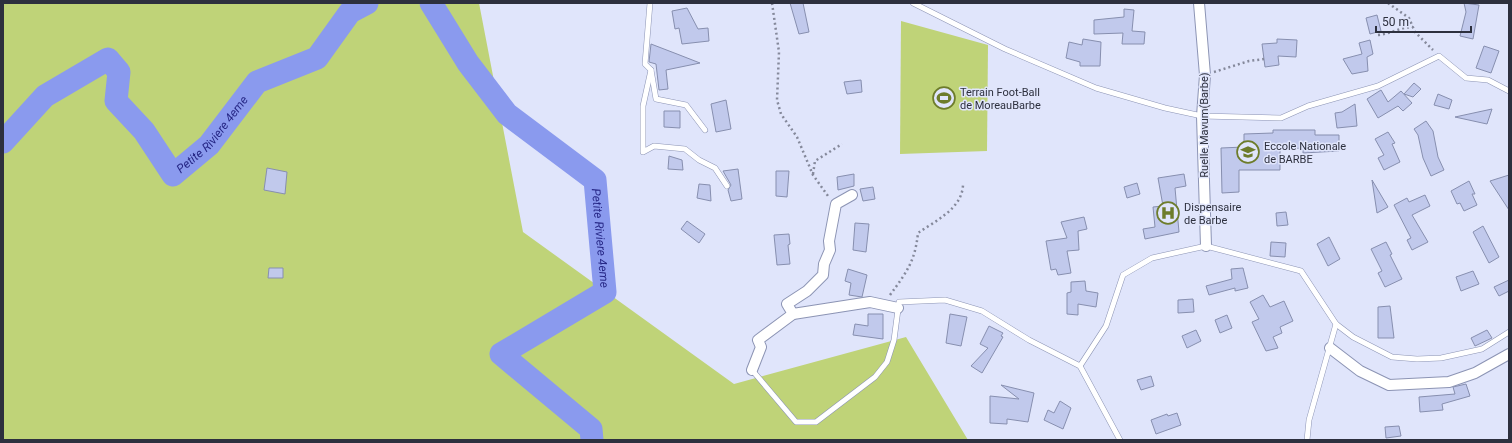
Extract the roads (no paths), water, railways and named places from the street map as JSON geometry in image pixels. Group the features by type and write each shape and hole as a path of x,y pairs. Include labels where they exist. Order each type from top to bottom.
{"street":[{"name":"Ruelle Mavum(Barbe)","path":"1200,3 1205,75 1202,116 1206,246"},
{"path":"793,314 787,304 806,291 823,275 824,264 830,250 829,241 836,204 852,195"},
{"path":"752,370 761,347 758,340 793,314 870,302 898,308"},
{"path":"1330,348 1360,371 1388,385 1449,382 1475,373 1509,354"}],"lane":[{"path":"650,3 645,64 652,70 656,99 686,105 705,130"},
{"path":"913,3 1006,49 1096,88 1165,108 1202,116 1281,118 1308,106 1378,86 1439,56 1466,78 1488,80 1509,91"},
{"path":"652,70 643,106 643,152 654,146 685,149 699,160 715,168 727,186"},
{"path":"1080,366 1106,326 1123,275 1152,258 1206,246 1301,271 1336,324 1353,337 1392,357 1417,359 1441,358 1482,349 1509,332"},
{"path":"752,370 796,422 816,422 875,377 887,362 894,340 899,302 945,300 982,312 1029,340 1080,366 1120,440"},
{"path":"1307,440 1309,420 1336,324"}],"waterway":[{"name":"Petite Riviere 4eme","path":"3,142 45,96 108,59 119,72 116,101 144,131 173,175 209,145 257,82 317,58 350,12 367,3"},
{"name":"Petite Riviere 4eme","path":"431,3 468,63 507,114 595,180 605,292 501,354 591,429 592,440"}],"place":[{"name":"Terrain Foot-Ball de MoreauBarbe","path":"944,98"},
{"name":"Eccole Nationale de BARBE","path":"1248,152"},
{"name":"Dispensaire de Barbe","path":"1168,213"}]}
